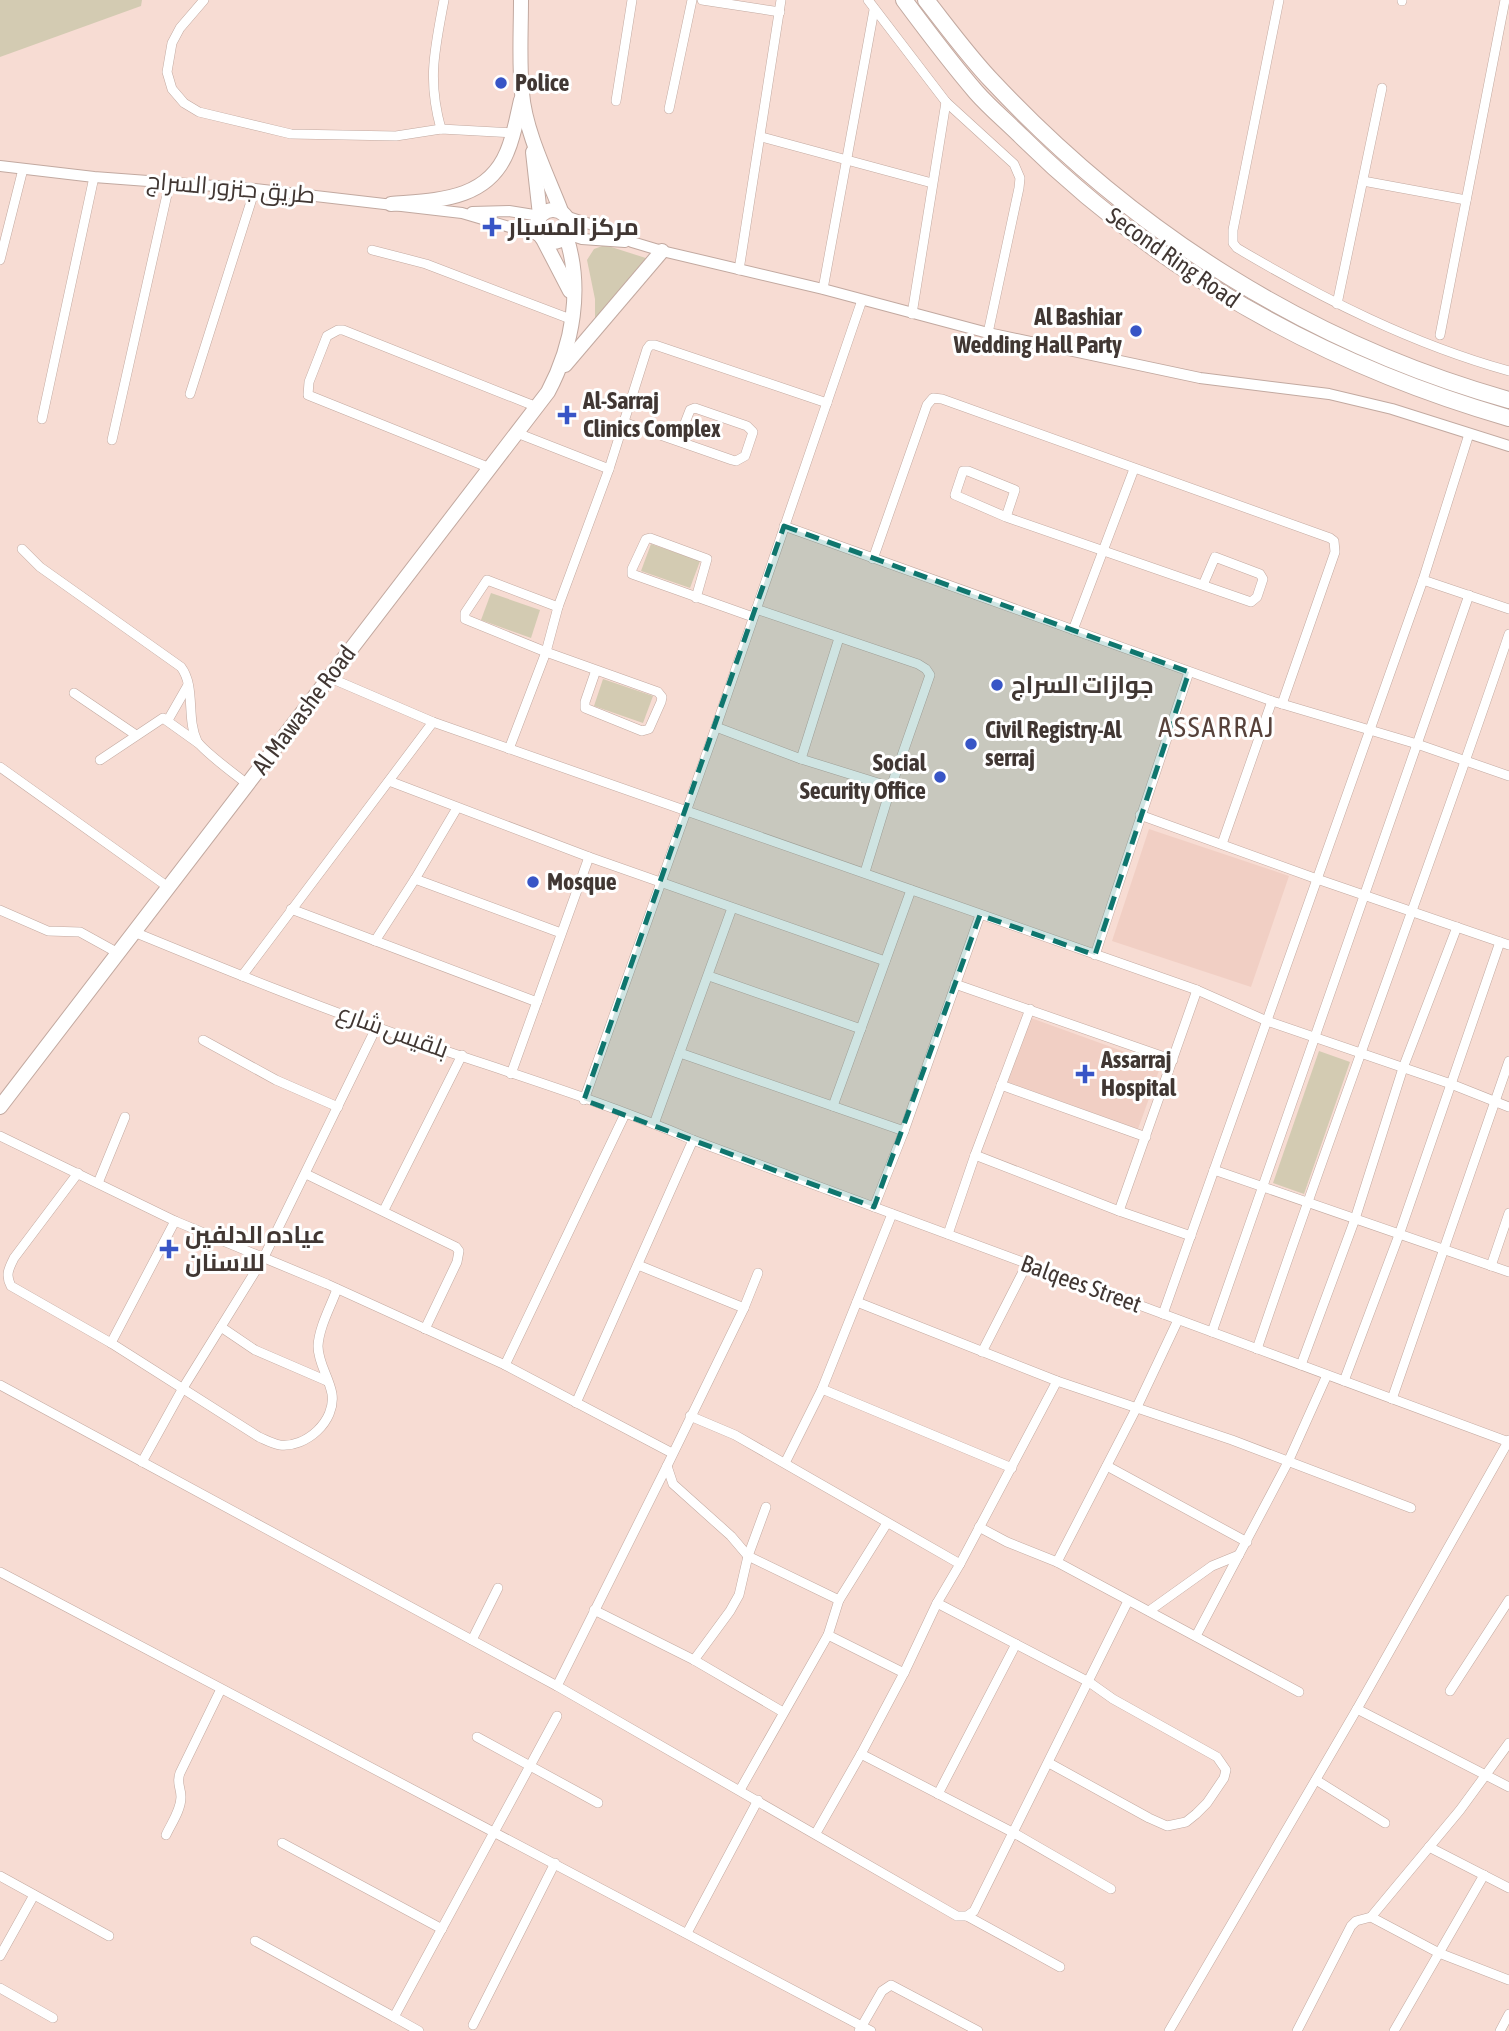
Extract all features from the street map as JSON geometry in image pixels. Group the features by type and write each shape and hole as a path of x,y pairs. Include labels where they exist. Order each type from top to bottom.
{"highway":[{"name":"Second Ring Road","path":"904,0 978,93 1047,161 1110,217 1174,264 1236,303 1328,351 1420,390 1509,418"},
{"name":"Second Ring Road","path":"926,0 991,81 1063,153 1124,204 1188,252 1300,319 1371,353 1458,386 1509,400"}],"main road":[{"path":"521,0 522,95 531,130 569,223 566,235 555,242 541,238"},
{"path":"391,204 460,196 478,188 502,163 522,95"},
{"path":"531,130 540,215 536,224 573,298"},
{"path":"540,215 552,209 563,213"},
{"name":"Al Mawashe Road","path":"1,1104 537,407 557,374 573,320 572,264 566,235"},
{"path":"557,374 662,251"}],"street":[{"path":"204,0 180,28 172,43 167,72 172,89 184,103 199,112 291,134 396,136 441,129 513,133"},
{"path":"441,129 434,104 432,75 444,0"},
{"path":"616,101 632,0"},
{"path":"669,109 692,0"},
{"path":"702,0 780,12"},
{"path":"739,270 782,0"},
{"path":"869,0 946,102 1009,158 1018,171 1020,178 988,333"},
{"path":"1279,0 1232,237 1237,248 1311,291 1411,339 1509,371"},
{"path":"1440,335 1505,0"},
{"path":"823,289 874,9"},
{"path":"1337,304 1382,88"},
{"path":"912,314 946,102"},
{"path":"762,137 932,183"},
{"name":"طريق جنزور السراج","path":"0,166 94,177 255,189 462,213 509,211 540,215"},
{"path":"0,260 23,169"},
{"path":"42,419 94,177"},
{"path":"112,440 170,181"},
{"path":"1363,181 1466,200"},
{"path":"190,394 255,189"},
{"name":"طريق جنزور السراج","path":"462,213 541,238"},
{"path":"563,213 632,242 662,251 823,289 988,333 1200,378 1329,394 1509,446"},
{"path":"566,235 582,239 632,242"},
{"path":"372,250 426,264 573,320"},
{"path":"584,1100 716,727 862,300"},
{"path":"490,468 309,395 309,382 327,336 343,330 537,407"},
{"path":"509,749 546,652 558,607 609,469 646,349 650,345 660,346 827,403"},
{"path":"873,559 922,417 933,398 1334,541 1335,552 1222,844"},
{"path":"624,422 678,441 736,461 745,456 753,432 747,426 695,408 687,415 678,441"},
{"path":"517,433 609,469"},
{"path":"1163,1314 1423,580 1469,434"},
{"path":"1073,631 1134,469"},
{"path":"1006,517 1015,490 963,471 955,495 1006,517 1251,602 1257,597 1264,579 1257,573 1215,557 1203,584"},
{"path":"784,526 1189,672 1370,732 1417,744 1509,774"},
{"path":"696,598 707,559 650,538 646,539 632,574 696,598 839,638 926,668 930,675 891,787 866,872"},
{"path":"22,549 40,567 168,656 187,675 191,715 198,743"},
{"path":"558,607 487,580 465,613 465,619 661,694 661,702 649,729 642,731 585,708 584,702 596,670"},
{"path":"1423,580 1509,609"},
{"path":"1212,1332 1469,595"},
{"path":"1257,1349 1306,1202 1466,762 1509,634"},
{"path":"801,759 839,638"},
{"path":"1095,955 1189,672"},
{"path":"328,677 433,722 1197,990 1267,1021 1451,1084 1509,1107"},
{"path":"168,720 188,685"},
{"path":"75,693 136,735"},
{"path":"100,760 158,720 168,720 247,785"},
{"path":"242,976 433,722"},
{"path":"716,727 801,759 891,787"},
{"path":"0,767 169,887"},
{"path":"389,781 589,857 885,961"},
{"path":"374,941 457,808"},
{"path":"1140,814 1410,912 1504,943 1344,1381"},
{"path":"512,1074 589,857"},
{"path":"415,879 561,933"},
{"path":"833,1106 911,890"},
{"path":"654,1124 732,908"},
{"path":"291,909 537,1002"},
{"path":"0,910 48,931 80,932 118,953"},
{"path":"874,1207 904,1131 980,915"},
{"path":"1301,1365 1355,1219 1404,1068 1457,927"},
{"name":"بلقيس شارع","path":"134,932 377,1026 654,1124"},
{"path":"709,976 861,1029"},
{"path":"955,984 1173,1060"},
{"path":"1119,1212 1197,990"},
{"path":"948,1234 1030,1009"},
{"path":"142,1462 183,1388 263,1259 377,1026"},
{"path":"203,1040 276,1080 338,1107"},
{"path":"680,1053 904,1131"},
{"path":"384,1210 461,1055"},
{"path":"1392,1399 1509,1062"},
{"path":"1001,1085 1146,1137"},
{"path":"505,1365 625,1114"},
{"path":"98,1183 125,1116"},
{"name":"Balqees Street","path":"654,1124 1509,1441"},
{"path":"0,1136 175,1221 337,1289 505,1365 672,1453"},
{"path":"576,1404 693,1140"},
{"path":"975,1155 1119,1212 1191,1236"},
{"path":"1214,1170 1509,1272"},
{"path":"78,1174 14,1258 8,1271 8,1280 12,1286 111,1343 259,1437 278,1445 292,1445 315,1433 326,1419 332,1394 318,1350 319,1338 337,1289"},
{"path":"306,1174 453,1244 459,1251 457,1262 425,1329"},
{"path":"1490,1266 1509,1213"},
{"path":"785,1463 822,1389 892,1214"},
{"path":"111,1343 175,1221"},
{"path":"982,1352 1027,1264"},
{"path":"638,1265 744,1308"},
{"path":"557,1686 744,1308 758,1273"},
{"path":"857,1302 1058,1381 1412,1508"},
{"path":"1057,1562 1136,1409 1178,1320"},
{"path":"221,1327 255,1350 327,1381"},
{"path":"1196,1636 1288,1462 1327,1375"},
{"path":"816,1833 861,1754 937,1603 1058,1381"},
{"path":"0,1385 557,1686 957,1916 967,1916 1060,1967"},
{"path":"822,1389 1012,1468"},
{"path":"690,1416 735,1435 960,1564"},
{"path":"1169,2031 1357,1709 1509,1441"},
{"path":"667,1466 673,1484 731,1536 748,1556 839,1600"},
{"path":"1107,1466 1247,1542"},
{"path":"694,1661 738,1595 748,1556 766,1507"},
{"path":"740,1790 828,1635 839,1600 887,1523"},
{"path":"979,1527 1007,1542 1057,1562 1298,1692"},
{"path":"1149,1611 1212,1566 1240,1555"},
{"path":"0,1572 495,1831 864,2029 883,1991 891,1985 978,2031"},
{"path":"472,1640 498,1588"},
{"path":"1450,1691 1509,1600"},
{"path":"967,1916 974,1911 1014,1833 1128,1601"},
{"path":"937,1603 1089,1682 1113,1699 1217,1757 1226,1770 1208,1803 1186,1822 1167,1826 1049,1763"},
{"path":"594,1610 694,1661 783,1712"},
{"path":"828,1635 904,1673"},
{"path":"939,1794 1016,1644"},
{"path":"166,1835 181,1799 178,1784 180,1773 221,1689"},
{"path":"1357,1709 1509,1787"},
{"path":"394,2017 557,1716"},
{"path":"477,1737 598,1803"},
{"path":"1297,2031 1351,1926 1356,1920 1371,1917 1488,1775 1509,1743"},
{"path":"861,1754 1014,1833 1111,1889"},
{"path":"1316,1780 1385,1823"},
{"path":"687,1933 758,1800"},
{"path":"282,1843 442,1929"},
{"path":"1429,1847 1509,1888"},
{"path":"473,2025 555,1863"},
{"path":"1394,2031 1484,1875"},
{"path":"0,1876 109,1936"},
{"path":"0,1956 34,1895"},
{"path":"1371,1917 1439,1953 1509,1980"},
{"path":"255,1941 419,2031"},
{"path":"0,1988 53,2018"},
{"path":"1500,2031 1509,2014"}],"highlighted area":[{"path":"784,526 1189,672 1095,955 980,915 874,1207 584,1100"}],"shaded area":[{"path":"0,0 142,0 141,6 0,57"},
{"path":"605,245 652,260 595,327 595,299 587,260 594,249"},
{"path":"651,544 700,561 690,588 641,571"},
{"path":"491,593 540,610 531,638 481,620"},
{"path":"603,679 653,696 643,723 594,706"},
{"path":"1149,829 1289,876 1251,987 1112,941"},
{"name":"Assarraj Hospital","path":"1031,1018 1161,1065 1138,1129 1008,1082"},
{"path":"1319,1051 1350,1062 1304,1194 1273,1183"}],"place":[{"name":"Police","path":"501,83"},
{"name":"مركز المسبار","path":"492,227"},
{"name":"Al Bashiar Wedding Hall Party","path":"1136,331"},
{"name":"Al-Sarraj Clinics Complex","path":"567,415"},
{"name":"جوازات السراج","path":"997,685"},
{"name":"Civil Registry-Al serraj","path":"971,744"},
{"name":"Social Security Office","path":"940,777"},
{"name":"Mosque","path":"533,882"},
{"name":"Assarraj Hospital","path":"1085,1074"},
{"name":"عياده الدلفين للاسنان","path":"169,1249"}],"district":[{"name":"ASSARRAJ","path":"1217,727"}]}
